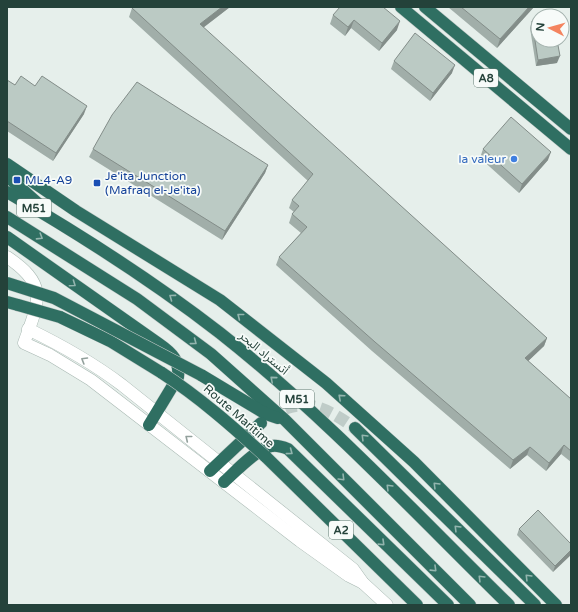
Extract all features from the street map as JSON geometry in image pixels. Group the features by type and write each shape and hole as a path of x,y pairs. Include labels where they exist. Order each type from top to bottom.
{"highway":[{"name":"A8","path":"401,7 571,149"},
{"name":"A8","path":"425,7 571,129"},
{"path":"7,164 76,211 220,300 326,383 414,462 556,605"},
{"path":"7,176 60,223"},
{"name":"أتستراد البحر","path":"7,192 60,223 169,295 258,365 360,458 509,605"},
{"name":"M51","path":"7,216 137,299 211,354 285,420 470,605"},
{"path":"7,237 169,351 176,360 179,368 178,377 149,425"},
{"path":"7,283 54,298 201,375 266,414 285,420"},
{"name":"Route Maritime","path":"7,302 60,318 92,332 110,341 184,387 224,419 300,488 417,605"},
{"path":"210,471 261,423"},
{"path":"355,428 535,605"},
{"path":"224,482 248,459 271,446 288,449 448,605"}],"street":[{"path":"7,257 25,270 37,288 36,306 24,343 50,355 91,380 300,541 349,576 363,583"},
{"path":"28,329 102,370 157,412 353,569 363,583 387,605"}],"building":[{"path":"222,7 200,24 547,338 525,358 571,399 571,451 564,445 549,463 530,447 513,460 375,342 279,257 307,227 292,214 299,206 292,200 313,174 132,8"},
{"path":"340,7 383,7 400,21 382,43 354,20 348,27 333,15"},
{"path":"461,7 529,7 500,39"},
{"path":"415,33 455,65 433,93 394,61"},
{"path":"536,48 558,48 560,56 538,60"},
{"path":"21,76 35,86 42,76 87,106 56,153 7,121 7,80 15,85"},
{"path":"137,82 268,165 225,231 93,149 112,115"},
{"name":"la valeur","path":"511,117 551,152 522,184 483,149"},
{"path":"538,510 571,544 571,550 555,566 519,529"}],"tunnel":[{"path":"269,417 281,410 293,406 314,406 334,414 355,428"}],"place":[{"name":"la valeur","path":"514,159"},
{"name":"ML4-A9","path":"17,180"},
{"name":"Je'ita Junction (Mafraq el-Je'ita)","path":"97,183"}]}
